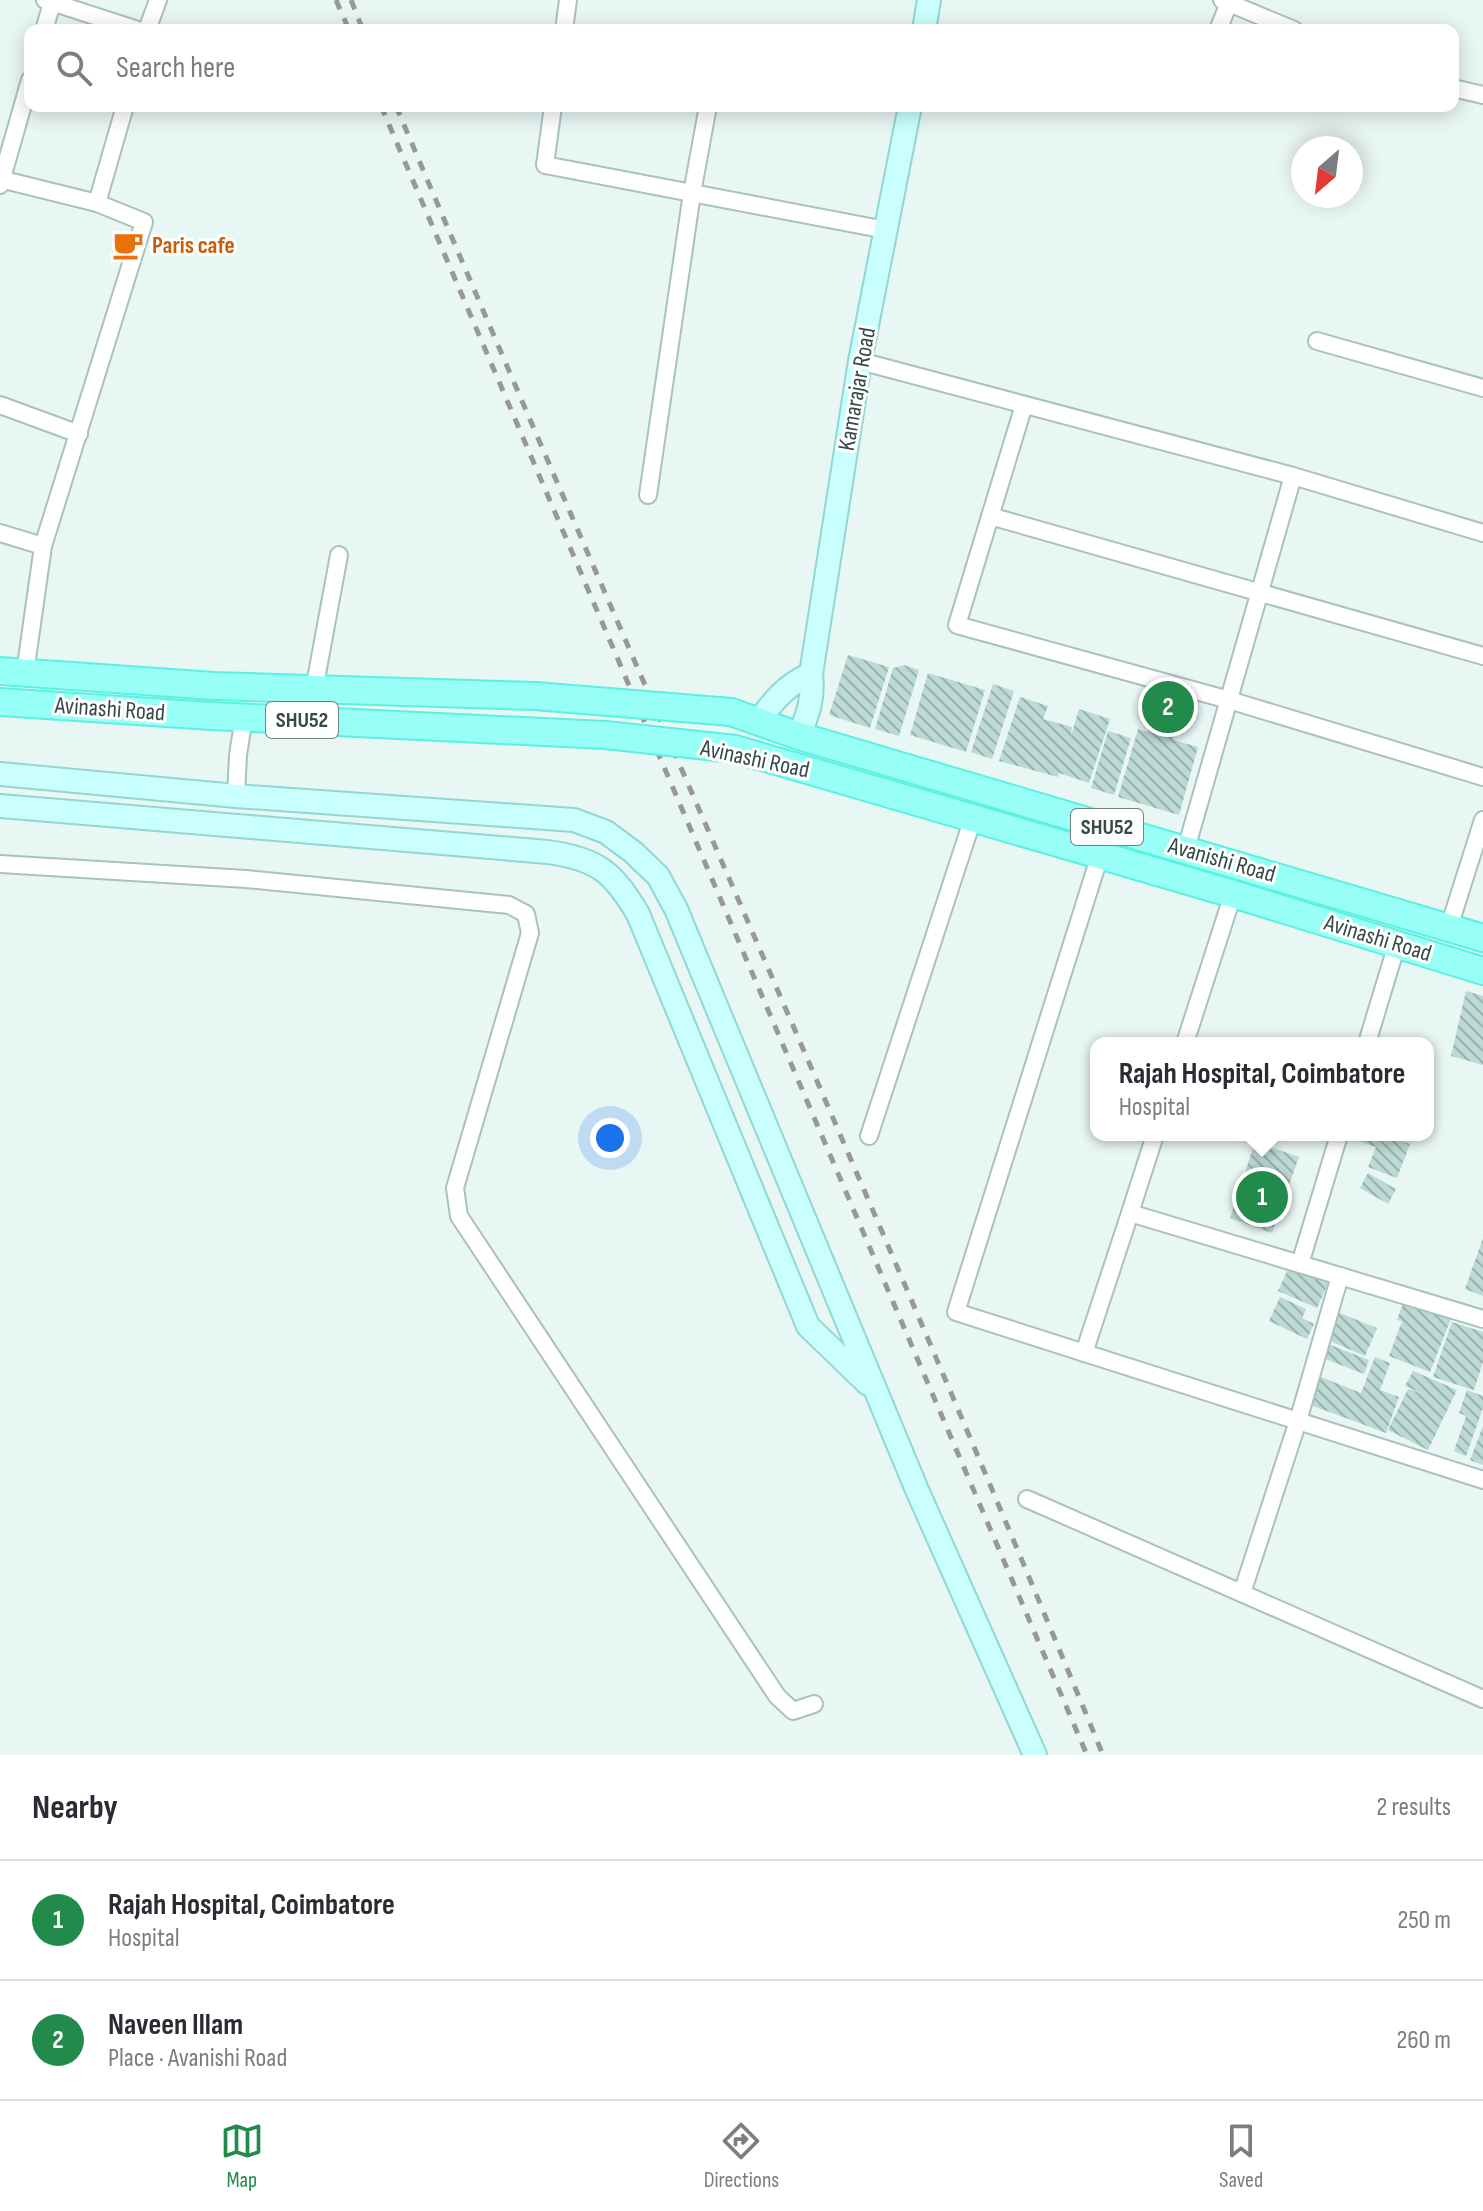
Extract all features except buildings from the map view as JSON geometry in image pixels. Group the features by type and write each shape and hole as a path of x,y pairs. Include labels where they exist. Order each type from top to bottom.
{"main road":[{"path":"925,24 929,0"},
{"name":"Kamarajar Road","path":"799,736 811,707 811,674 860,361 909,112"},
{"name":"Avinashi Road","path":"12,672 161,683 535,696 731,712"},
{"path":"758,722 780,693 794,681 811,674"},
{"name":"Avinashi Road","path":"0,702 605,735 735,749 1112,858 1483,971"},
{"name":"Avanishi Road","path":"731,712 799,736 1483,938"},
{"path":"0,774 236,796 574,820 606,832 633,852 658,876 676,909 875,1391 1035,1755"},
{"path":"0,806 548,852 574,856 600,867 620,884 638,914 808,1326 875,1391"},
{"path":"1112,858 1131,834"},
{"path":"1275,907 1284,878"}],"street":[{"path":"149,24 158,0"},
{"path":"565,24 568,0"},
{"path":"45,24 50,1 120,24"},
{"path":"1220,24 1226,1 1280,24"},
{"path":"1459,89 1483,95"},
{"path":"12,672 43,546 144,222 97,203 1,181 24,101"},
{"path":"97,203 123,112"},
{"path":"552,112 545,165 886,230"},
{"path":"648,495 692,193 707,112"},
{"path":"1317,341 1483,388"},
{"path":"860,361 1293,476 1483,533"},
{"path":"0,405 79,434"},
{"path":"1024,405 957,625 1229,700 1483,777"},
{"path":"1186,849 1293,476"},
{"path":"990,516 1483,656"},
{"path":"0,533 43,546"},
{"path":"314,690 339,555"},
{"path":"236,796 244,717"},
{"path":"869,1136 973,818"},
{"path":"1449,927 1483,820"},
{"path":"1112,858 956,1312 1483,1480"},
{"path":"0,864 261,880 509,905 526,914 530,933 455,1188 459,1216 777,1696 793,1711 814,1704"},
{"path":"1187,1037 1233,894"},
{"path":"1369,1037 1397,944"},
{"path":"1084,1353 1153,1141"},
{"path":"1300,1264 1337,1141"},
{"path":"1130,1213 1483,1319"},
{"path":"1242,1593 1298,1421 1340,1276"},
{"path":"1027,1499 1483,1699"}],"railway":[{"path":"336,0 346,24"},
{"path":"351,0 361,24"},
{"path":"384,112 1087,1755"},
{"path":"399,112 929,1342 1103,1755"}],"place":[{"name":"Paris cafe","path":"128,245"},
{"name":"Naveen Illam","path":"1168,707"},
{"name":"Rajah Hospital, Coimbatore","path":"1262,1197"}]}
